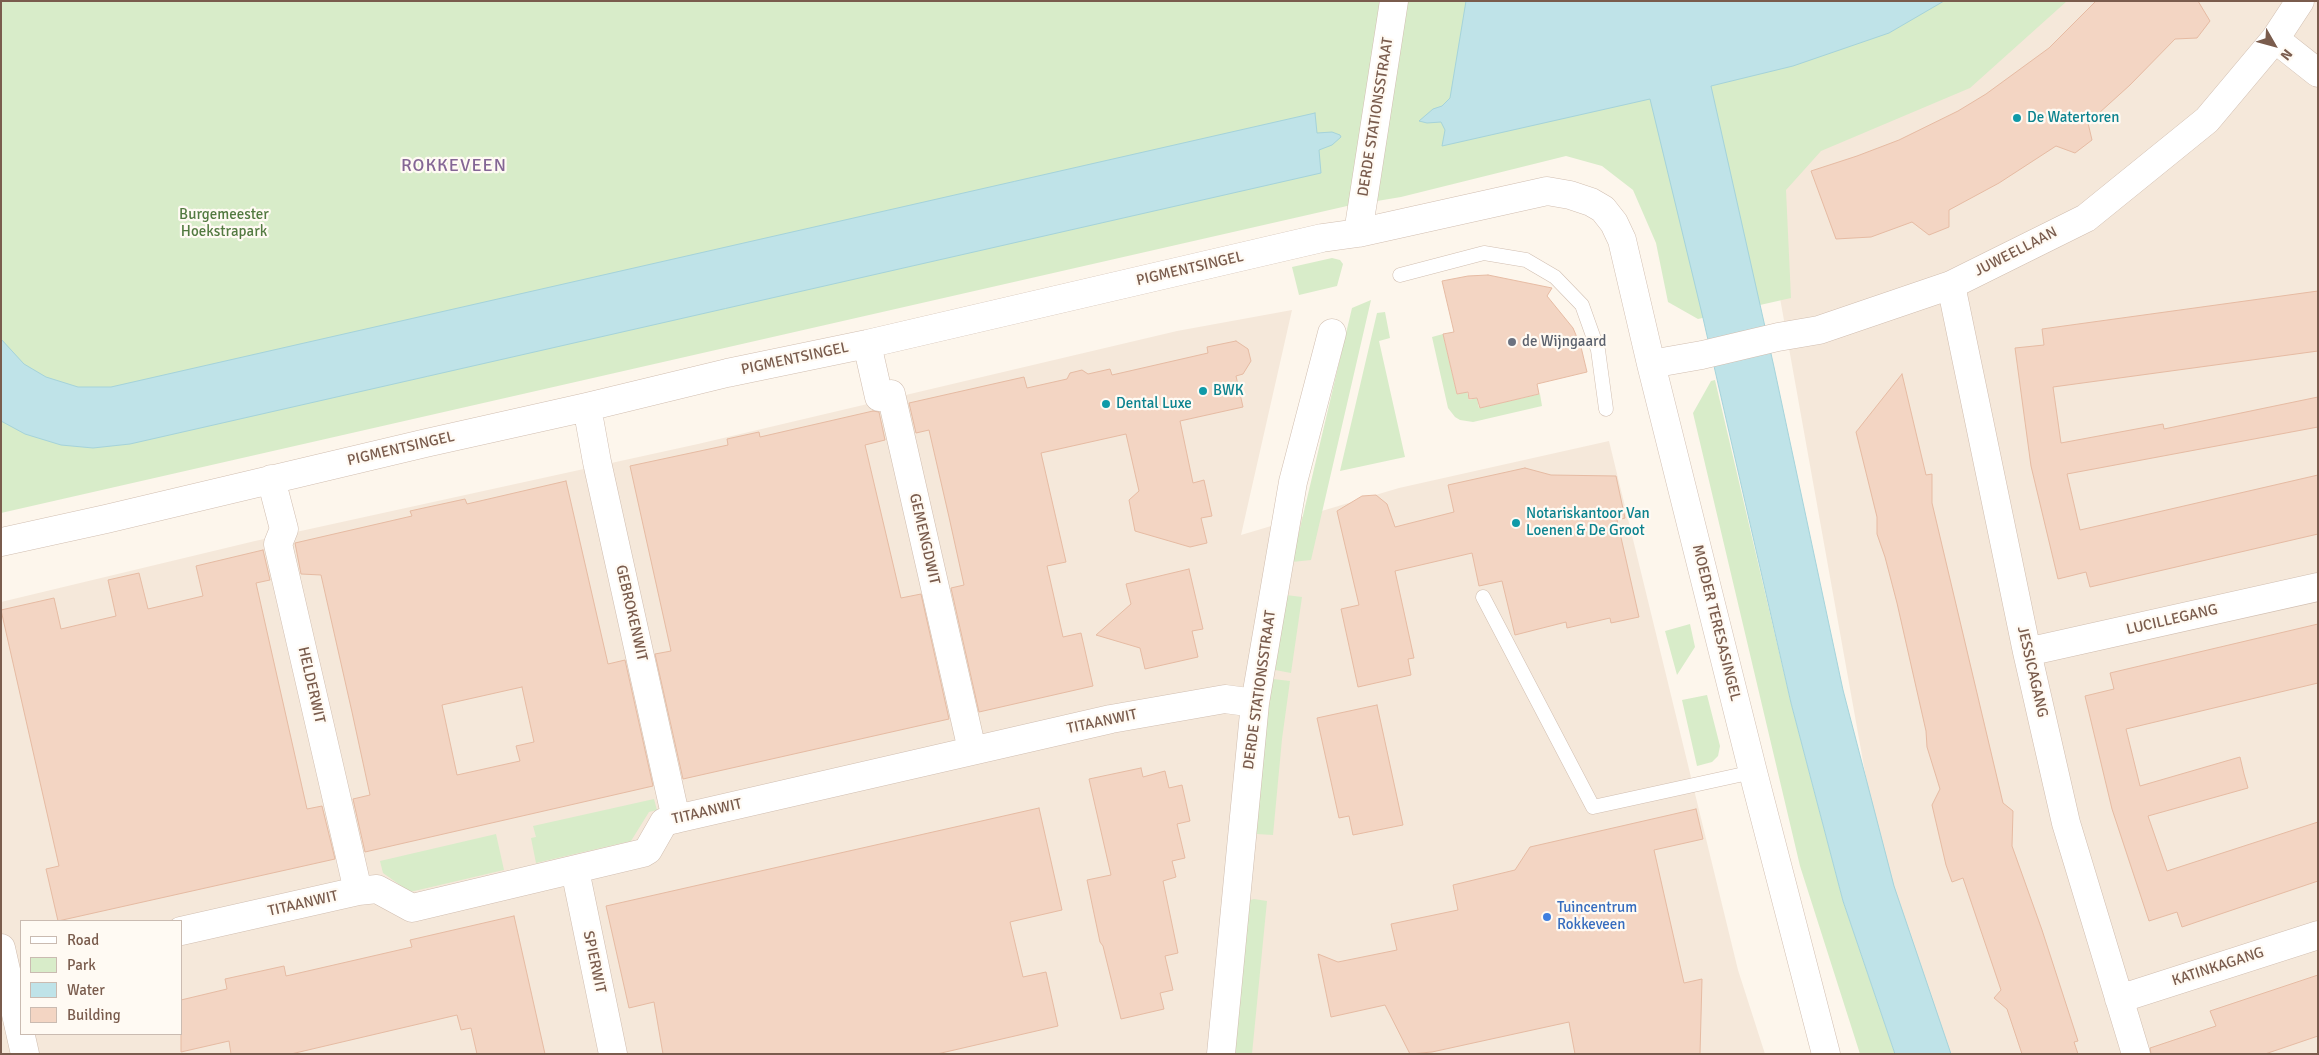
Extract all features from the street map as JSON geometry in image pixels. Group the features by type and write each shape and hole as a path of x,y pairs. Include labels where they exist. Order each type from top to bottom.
{"street":[{"name":"DERDE STATIONSSTRAAT","path":"1358,233 1394,1"},
{"name":"JUWEELLAAN","path":"1651,364 1819,330 1951,285 2086,218 2207,120 2275,39 2300,1"},
{"path":"2275,39 2318,73"},
{"name":"PIGMENTSINGEL","path":"1,542 727,373 867,344 1322,238 1358,233 1546,191 1591,202"},
{"name":"MOEDER TERESASINGEL","path":"1591,202 1603,209 1614,223 1622,240 1753,772 1826,1054"},
{"name":"JESSICAGANG","path":"1951,285 2027,652 2066,823 2136,1054"},
{"name":"DERDE STATIONSSTRAAT","path":"1221,1054 1255,703 1293,482 1332,333"},
{"name":"GEMENGDWIT","path":"867,344 879,397 891,394 972,750"},
{"name":"GEBROKENWIT","path":"587,407 597,462 676,819"},
{"name":"HELDERWIT","path":"271,479 284,529 278,544 358,891"},
{"name":"LUCILLEGANG","path":"2027,652 2318,587"},
{"name":"TITAANWIT","path":"182,931 358,891 377,889 412,908 642,853 648,850 664,822 676,819 1111,719 1225,699 1255,703"},
{"name":"SPIERWIT","path":"575,870 613,1054"},
{"name":"KATINKAGANG","path":"2119,999 2318,935"},
{"path":"10,962 20,1023"},
{"path":"22,1035 25,1054"}],"lane":[{"path":"1400,275 1484,253 1526,260 1555,277 1582,305 1598,350 1606,410"},
{"path":"1483,598 1593,807 1753,772"}],"shaded area":[{"path":"1951,1 2318,1 2318,1054 1939,1054 1887,895 1754,153"},
{"path":"1292,310 1241,535 1399,488 1609,441 1738,970 1765,1054 1,1054 1,602 255,541 698,444 1177,331"}],"green space":[{"name":"Burgemeester Hoekstrapark","path":"1,1 2067,1 1970,88 1821,151 1786,190 1791,298 1698,319 1668,302 1656,243 1633,190 1602,166 1566,156 1401,197 1347,206 1,513"},
{"path":"1332,258 1340,260 1343,264 1337,286 1299,295 1292,267"},
{"path":"1371,300 1311,560 1292,562 1352,308"},
{"path":"1385,312 1390,338 1379,341 1405,457 1340,471 1377,313"},
{"path":"1443,334 1457,394 1467,391 1469,400 1477,398 1479,408 1540,394 1542,406 1473,422 1460,420 1455,417 1448,408 1432,337"},
{"path":"1715,380 1791,703 1843,901 1895,1054 1860,1054 1800,866 1693,413 1711,381"},
{"path":"1286,595 1302,597 1291,673 1275,670"},
{"path":"1690,624 1695,647 1677,675 1665,631"},
{"path":"1273,679 1290,681 1282,739 1273,835 1256,834 1264,740"},
{"path":"1707,695 1720,746 1718,756 1712,762 1697,766 1682,700"},
{"path":"654,799 657,810 649,812 631,841 536,863 531,838 536,837 533,826"},
{"path":"496,834 504,870 410,892 383,873 380,861"},
{"path":"1250,900 1267,901 1252,1054 1235,1054"}],"water":[{"path":"1466,1 1944,1 1889,33 1793,66 1711,86 1774,367 1843,690 1894,886 1951,1054 1895,1054 1843,901 1791,703 1703,318 1650,99 1442,146 1445,130 1441,122 1427,123 1419,121 1433,109 1442,106 1450,98"},
{"path":"1315,113 1317,133 1332,132 1341,137 1332,145 1319,150 1321,173 130,444 93,448 61,445 25,434 1,421 1,339 24,364 46,377 78,387 111,387"}],"building":[{"name":"De Watertoren","path":"2096,1 2198,1 2210,21 2197,38 2175,39 2130,85 2088,123 2092,140 2075,153 2056,146 1999,183 1949,210 1949,227 1929,235 1912,222 1871,237 1836,239 1811,171 1899,140 1958,111 1986,94 2049,48"},
{"name":"de Wijngaard","path":"1488,275 1552,288 1547,296 1573,328 1581,347 1587,372 1537,384 1539,394 1480,408 1477,398 1469,399 1468,392 1457,394 1443,334 1454,332 1442,281 1468,276"},
{"path":"2318,291 2318,351 2053,387 2061,443 2163,424 2164,429 2318,397 2318,427 2067,474 2080,530 2318,475 2318,534 2090,587 2086,572 2058,579 2031,466 2015,348 2044,345 2042,329"},
{"path":"1236,341 1248,349 1251,361 1243,374 1236,376 1243,407 1180,421 1193,483 1204,480 1212,516 1201,518 1207,543 1190,547 1135,531 1129,500 1139,491 1126,434 1041,453 1066,562 1047,566 1063,637 1081,633 1093,686 979,712 951,588 964,585 949,517 929,430 916,433 909,403 1024,377 1027,388 1067,379 1070,373 1082,370 1088,374 1110,369 1112,375 1208,353 1207,347"},
{"path":"1902,374 1926,475 1932,474 1932,503 2003,803 2013,811 2012,846 2078,1041 2074,1042 2078,1054 2022,1054 2007,1009 1994,998 2001,990 1963,878 1952,882 1946,865 1932,805 1940,789 1927,747 1926,731 1897,603 1877,534 1877,517 1856,432"},
{"path":"873,411 879,412 885,440 865,445 901,598 921,594 949,719 683,779 655,654 671,651 630,466 728,445 727,439 759,432 760,437"},
{"path":"1525,468 1551,475 1616,476 1625,518 1617,520 1639,617 1611,623 1610,618 1567,628 1566,622 1515,635 1502,581 1479,586 1472,553 1395,571 1414,658 1408,659 1411,675 1358,687 1341,609 1359,605 1337,511 1362,496 1376,495 1387,504 1395,527 1454,512 1448,485"},
{"path":"566,481 608,664 625,660 653,786 365,852 353,799 370,795 321,575 301,574 295,543 412,516 410,511 465,499 467,504","holes":["522,687 534,742 516,746 520,761 457,775 442,705"]},
{"path":"263,550 270,580 256,583 307,809 322,806 335,859 58,920 46,869 59,866 1,610 54,598 61,629 116,616 108,580 139,573 148,609 203,596 196,566"},
{"path":"1189,569 1203,629 1192,631 1198,657 1145,669 1140,648 1096,635 1131,604 1126,584"},
{"path":"2318,624 2318,683 2126,729 2140,786 2240,757 2248,788 2148,816 2167,871 2318,822 2318,881 2182,927 2177,912 2149,921 2112,809 2085,696 2114,689 2110,673"},
{"path":"1377,705 1403,825 1353,835 1349,816 1339,818 1317,718"},
{"path":"1141,768 1143,777 1165,771 1169,788 1182,785 1190,821 1177,824 1185,858 1172,861 1176,877 1163,881 1178,953 1165,956 1173,990 1160,993 1164,1009 1121,1019 1103,946 1100,942 1087,880 1111,875 1089,779"},
{"path":"1039,808 1062,910 1010,922 1023,977 1046,972 1058,1026 937,1054 663,1054 654,1002 629,1008 606,906"},
{"path":"1696,809 1703,839 1654,850 1684,983 1702,979 1700,1054 1575,1054 1569,1022 1432,1052 1410,1054 1385,1005 1331,1017 1318,954 1338,962 1397,950 1391,924 1458,910 1453,885 1515,870 1530,847"},
{"path":"514,916 545,1054 477,1054 471,1028 461,1030 457,1015 291,1054 231,1054 229,1041 181,1052 182,1000 227,989 225,979 284,966 286,976 412,947 410,940"},
{"path":"2318,975 2318,1036 2265,1054 2151,1054 2150,1048 2216,1026 2210,1011"}],"place":[{"name":"De Watertoren","path":"2017,118"},
{"name":"de Wijngaard","path":"1512,342"},
{"name":"BWK","path":"1203,391"},
{"name":"Dental Luxe","path":"1106,404"},
{"name":"Notariskantoor Van Loenen & De Groot","path":"1516,523"},
{"name":"Tuincentrum Rokkeveen","path":"1547,917"}],"district":[{"name":"ROKKEVEEN","path":"454,166"}]}
